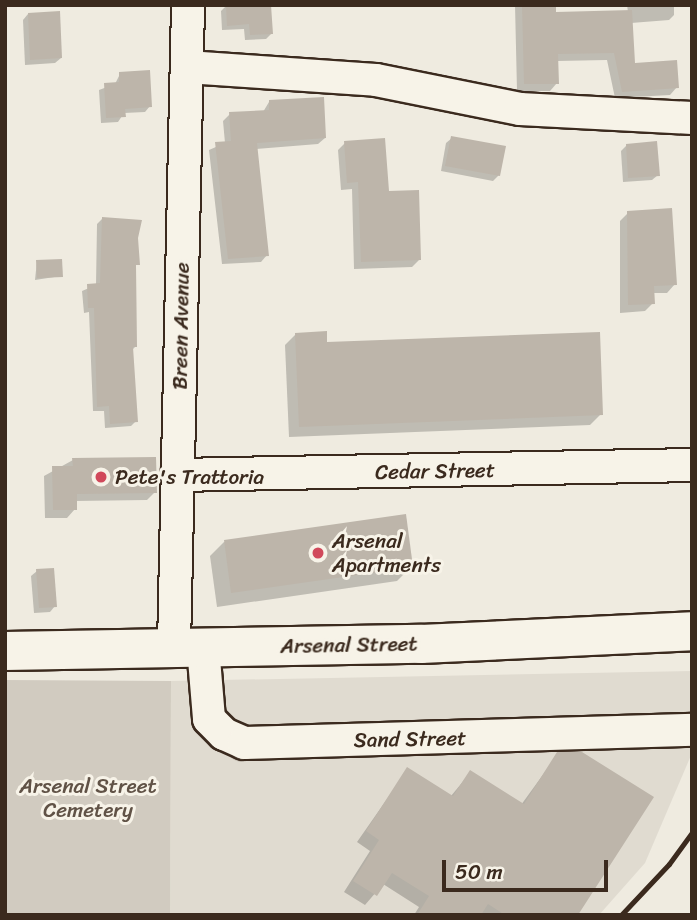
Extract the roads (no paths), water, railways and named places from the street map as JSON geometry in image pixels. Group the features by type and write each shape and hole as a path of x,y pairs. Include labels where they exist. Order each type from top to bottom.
{"highway":[{"name":"Arsenal Street","path":"5,651 421,644 692,631"}],"street":[{"name":"Breen Avenue","path":"188,5 177,475 189,647"},
{"path":"187,67 376,80 520,109 692,118"},
{"name":"Cedar Street","path":"177,475 692,465"},
{"name":"Sand Street","path":"189,647 209,719 224,734 244,743 692,730"}],"railway":[{"path":"621,915 669,864 692,832"}],"place":[{"name":"Pete's Trattoria","path":"101,477"},
{"name":"Arsenal Apartments","path":"318,553"}],"park label":[{"name":"Arsenal Street Cemetery","path":"88,798"}]}
